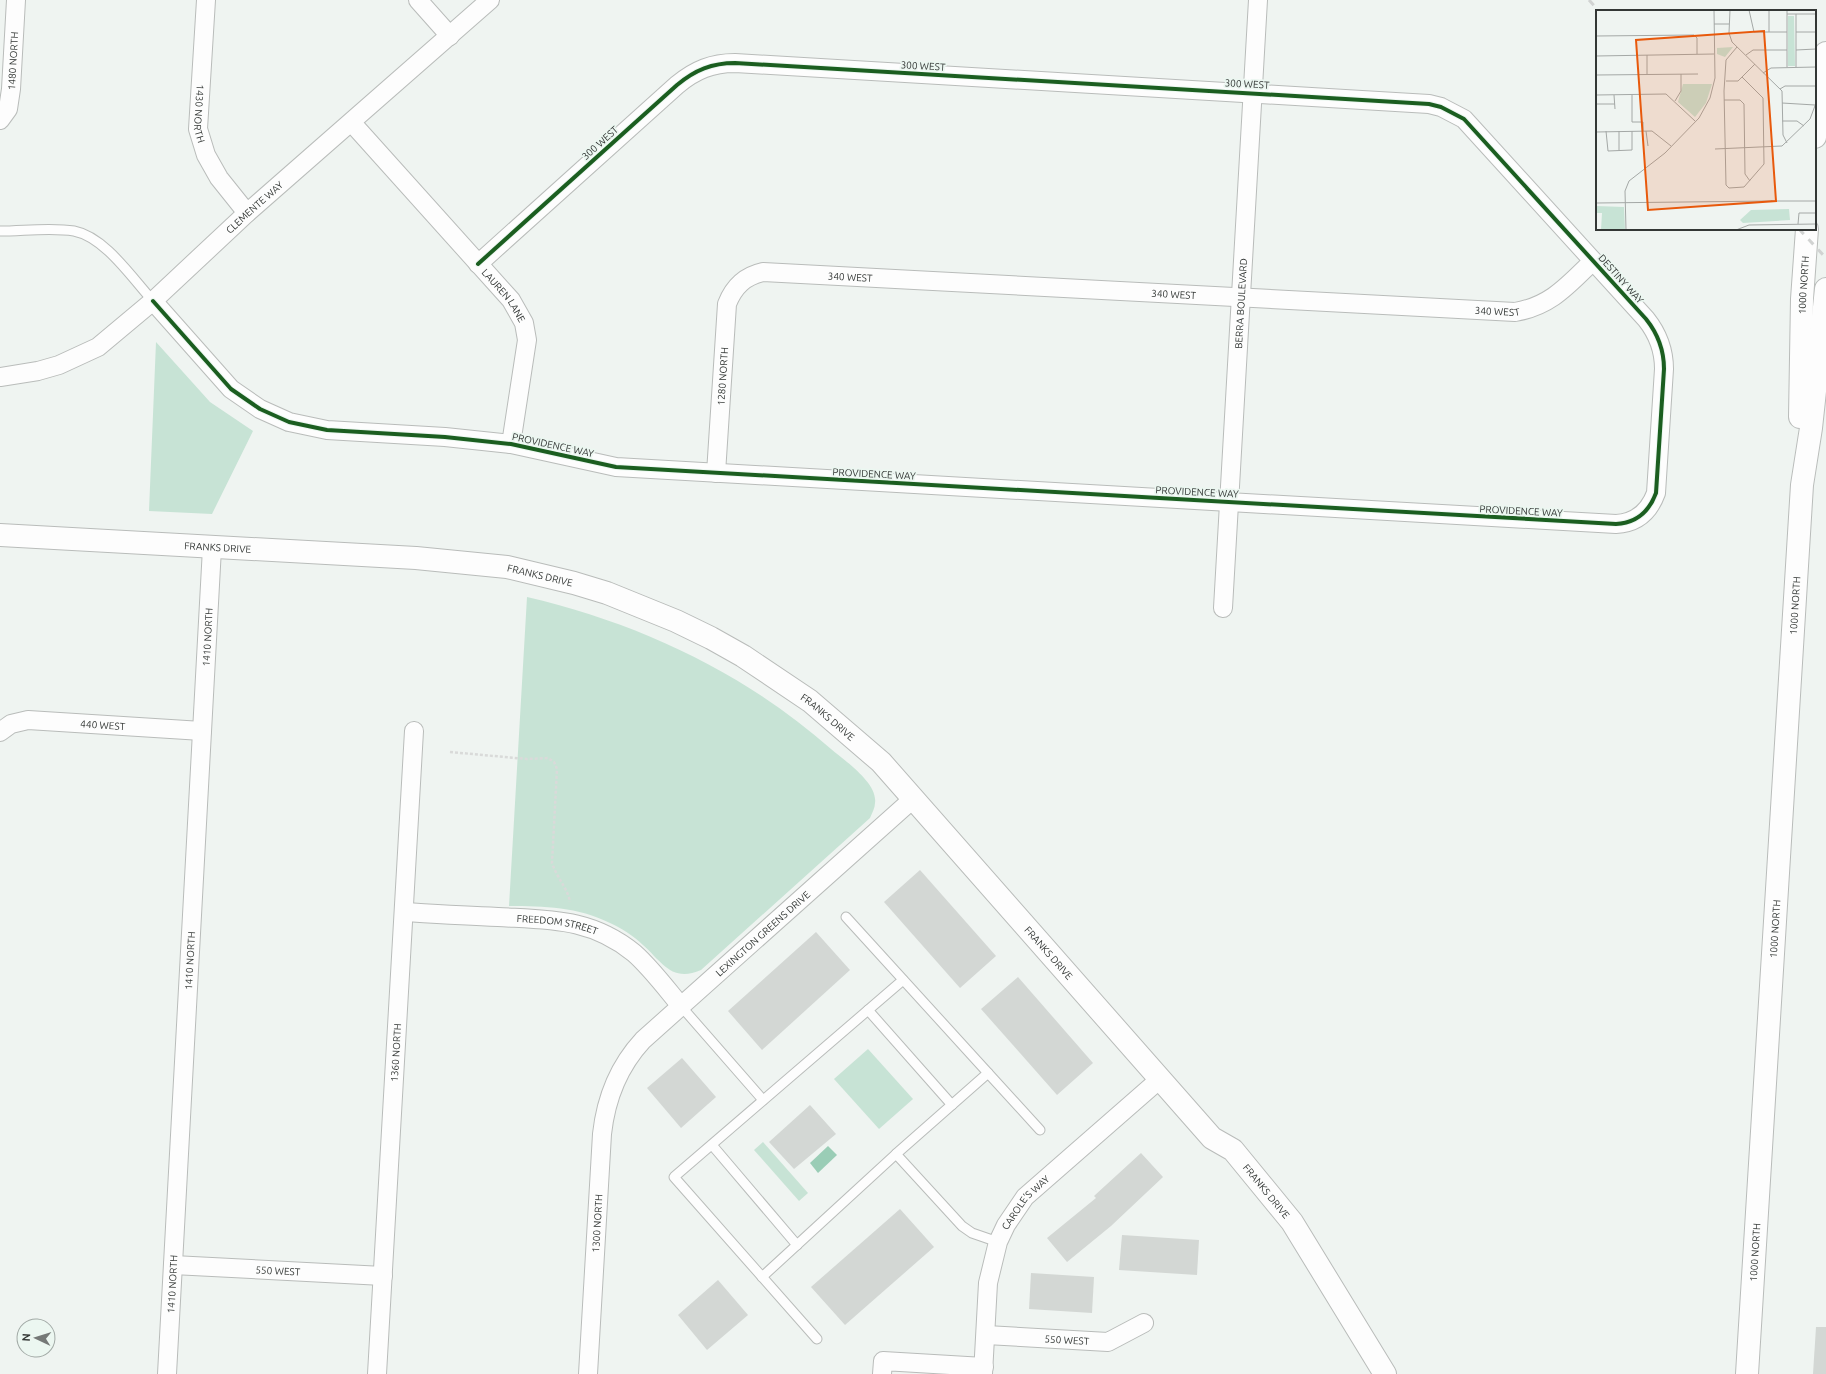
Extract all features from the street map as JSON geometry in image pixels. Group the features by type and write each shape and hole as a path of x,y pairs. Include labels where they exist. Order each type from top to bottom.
{"street":[{"name":"1480 NORTH","path":"0,120 8,109 11,89 16,0"},
{"name":"1430 NORTH","path":"206,0 198,128 206,155 219,178 247,213"},
{"path":"418,0 450,36"},
{"name":"CLEMENTE WAY","path":"0,377 38,371 79,357 98,347 153,301 247,213 352,123 490,0"},
{"name":"BERRA BOULEVARD","path":"1223,608 1258,0"},
{"path":"1816,127 1826,53"},
{"name":"300 WEST","path":"478,264 677,85 696,72 716,65 735,63 1416,102 1441,107"},
{"name":"DESTINY WAY","path":"1441,107 1464,119 1652,326 1662,350 1664,369 1657,485 1653,501 1643,514"},
{"name":"LAUREN LANE","path":"352,123 517,307 526,332 526,349 511,444"},
{"name":"1000 NORTH","path":"1802,485 1799,428 1802,300 1807,230"},
{"name":"340 WEST","path":"740,283 755,274 772,271 1515,312 1529,310 1552,299 1593,261"},
{"name":"1280 NORTH","path":"716,473 726,312 730,296 740,283"},
{"name":"1000 NORTH","path":"1747,1374 1802,485 1811,428 1826,289"},
{"name":"PROVIDENCE WAY","path":"153,301 231,389 260,409 275,417 302,426 327,430 445,437 511,444 616,467 1616,524 1631,522 1643,514"},
{"name":"FRANKS DRIVE","path":"0,535 212,548 416,558 507,567 541,574 607,593 676,621 711,638 778,678 810,701 881,762 1212,1138 1233,1150 1276,1200 1304,1239 1386,1374"},
{"name":"1410 NORTH","path":"167,1374 212,548"},
{"name":"440 WEST","path":"3,729 19,721 40,720 202,731"},
{"name":"1360 NORTH","path":"377,1374 414,731"},
{"name":"LEXINGTON GREENS DRIVE","path":"617,1075 629,1054 680,1005 914,798"},
{"name":"FREEDOM STREET","path":"404,912 552,919 585,926 612,938 633,952 647,965 680,1005"},
{"name":"1300 NORTH","path":"588,1374 602,1134 604,1116 617,1075"},
{"name":"CAROLE'S WAY","path":"983,1370 988,1283 998,1242 1006,1225 1025,1197 1160,1079"},
{"name":"550 WEST","path":"173,1265 383,1276"},
{"name":"550 WEST","path":"986,1335 1108,1342 1144,1323"},
{"path":"882,1374 883,1361 983,1370"}],"lane":[{"path":"0,231 63,230 84,234 100,243 153,301"},
{"path":"846,917 1040,1130"},
{"path":"817,1339 674,1177 903,980"},
{"path":"680,1005 763,1100"},
{"path":"868,1010 952,1105"},
{"path":"762,1277 896,1154 988,1073"},
{"path":"712,1145 797,1244"},
{"path":"896,1154 962,1226 972,1233 998,1242"}],"path":[{"path":"450,752 527,759 548,758 554,762 557,769 552,863 556,876 569,896 570,902"}],"shaded area":[{"path":"156,342 210,402 253,431 212,514 149,511"},
{"path":"527,597 610,621 650,636 727,674 798,722 852,766 866,780 875,795 874,809 870,818 701,970 682,974 668,969 632,935 619,927 586,914 561,908 509,906"},
{"path":"868,1049 913,1099 879,1129 834,1079"},
{"path":"763,1142 808,1193 799,1201 754,1150"},
{"path":"828,1146 837,1155 818,1173 810,1163"}],"building":[{"path":"920,870 996,956 960,988 884,902"},
{"path":"816,932 850,970 762,1050 728,1011"},
{"path":"1018,977 1093,1063 1057,1095 981,1009"},
{"path":"682,1058 716,1097 681,1128 647,1088"},
{"path":"810,1105 836,1134 794,1169 769,1142"},
{"path":"1141,1153 1163,1177 1111,1226 1067,1262 1047,1238 1096,1198 1094,1196"},
{"path":"900,1209 934,1247 845,1325 811,1287"},
{"path":"1122,1235 1199,1240 1197,1275 1119,1270"},
{"path":"1031,1273 1094,1277 1092,1313 1029,1309"},
{"path":"718,1280 748,1315 707,1350 678,1315"},
{"path":"1816,1327 1826,1327 1826,1374 1813,1374"}],"railway":[{"path":"1589,0 1598,10"},
{"path":"1800,230 1826,258"}],"cycle path":[{"path":"153,301 231,389 260,409 289,422 327,430 445,437 511,444 616,467 1616,524 1636,519 1650,506 1656,493 1664,362 1660,342 1654,330 1646,319 1464,119 1441,107 1429,104 735,63 719,64 697,71 677,85 478,264"}]}
